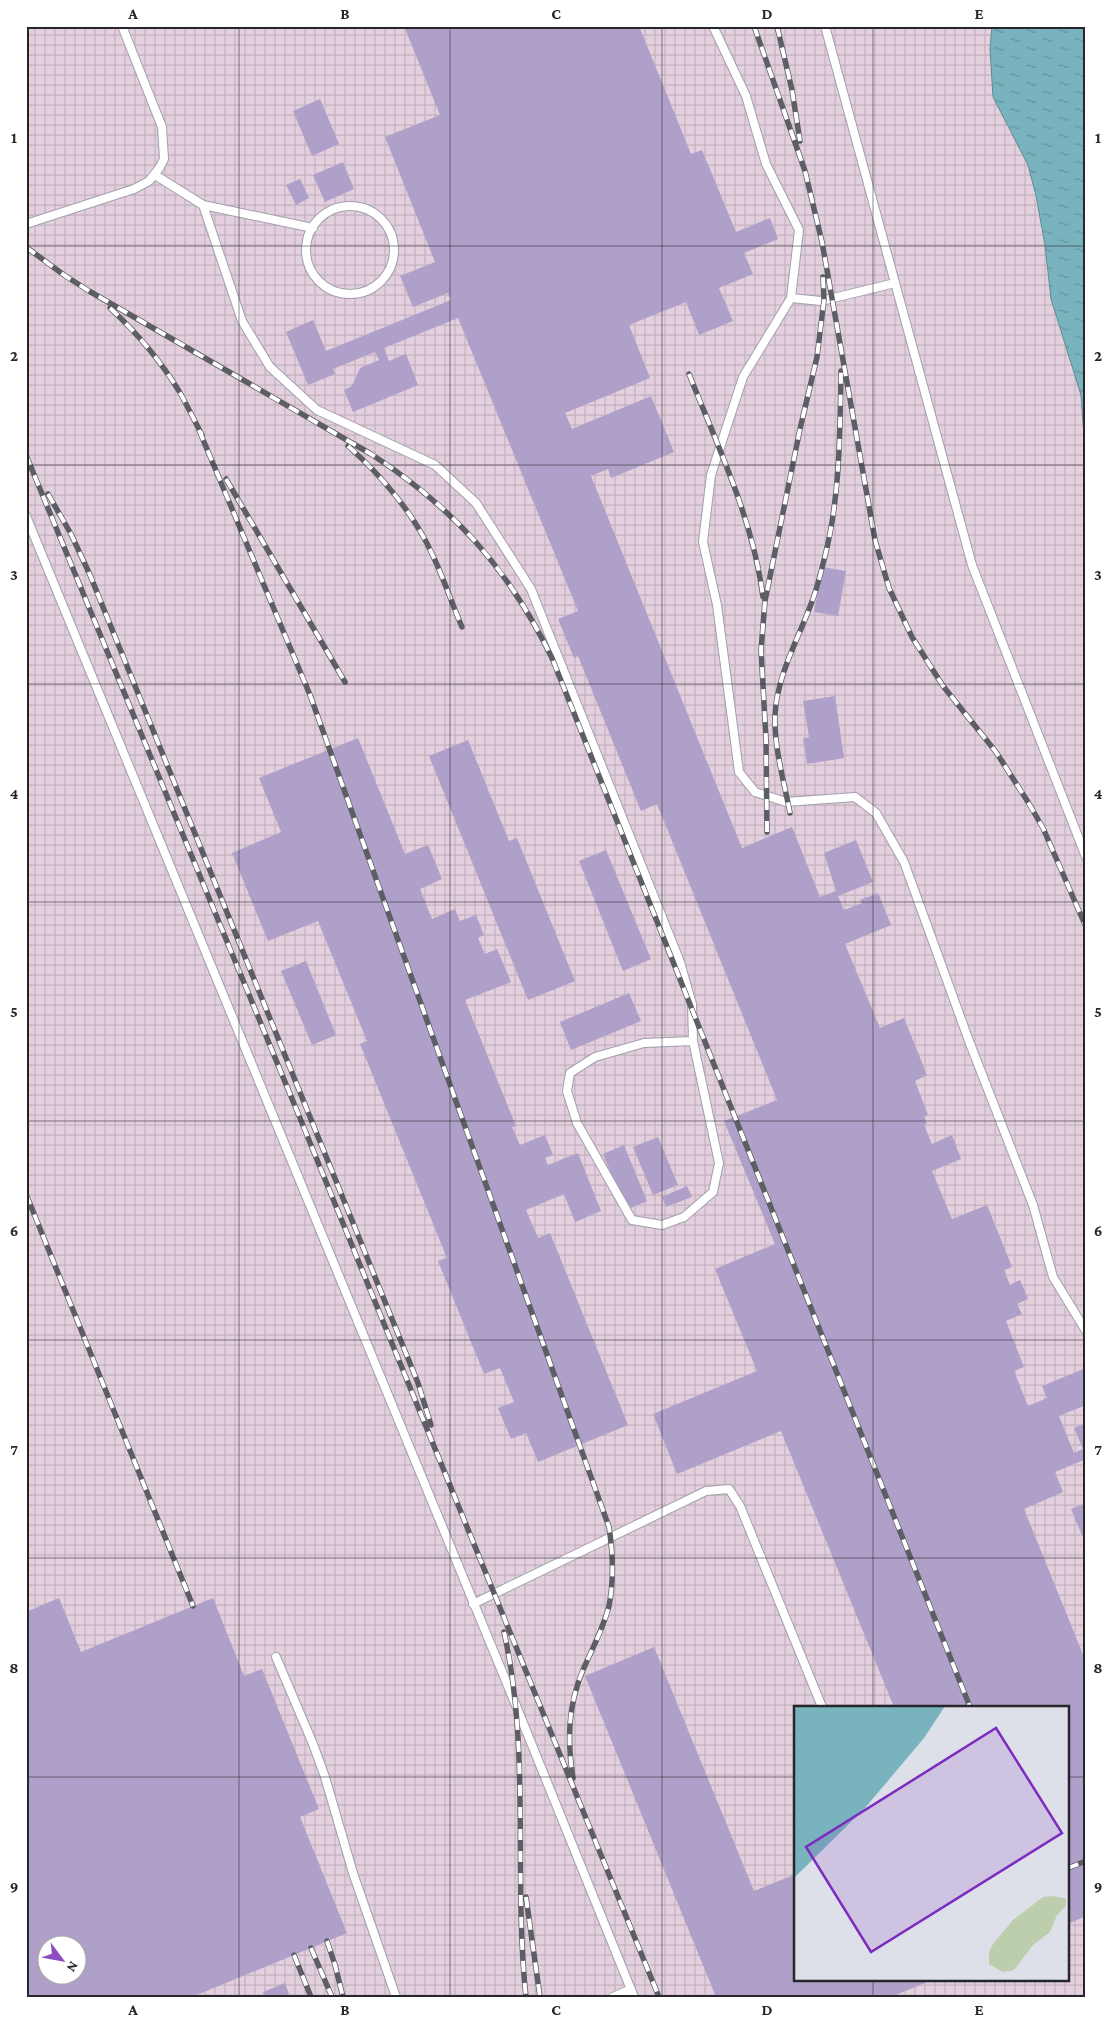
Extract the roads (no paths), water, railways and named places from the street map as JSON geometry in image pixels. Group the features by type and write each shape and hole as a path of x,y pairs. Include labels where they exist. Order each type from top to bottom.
{"lane":[{"path":"26,224 134,190 149,181 164,159 162,127 122,26"},
{"path":"712,26 746,96 766,164 799,230 791,298 743,377 711,475 703,542 717,604 739,772 755,792 786,802 855,797 876,813 904,862 969,1041 1033,1206 1053,1277 1086,1331"},
{"path":"825,26 972,565 1086,857"},
{"path":"154,175 203,205 313,228"},
{"path":"203,205 242,321 270,367 316,410 436,465 476,503 531,590 680,962 692,1004 693,1041 719,1163 714,1192 684,1217 662,1225 632,1220 577,1123 567,1091 570,1073 595,1057 644,1043 693,1041"},
{"path":"354,206 370,210 382,220 391,234 394,249 392,265 383,279 370,289 355,294 339,293 324,286 313,274 307,259 307,243 313,228 323,216 338,208 354,206"},
{"path":"791,298 821,301 895,283"},
{"path":"26,516 633,1993 613,1997"},
{"path":"474,1604 706,1491 729,1489 740,1506 822,1706"},
{"path":"276,1657 325,1777 353,1874 396,1997"}],"water":[{"path":"992,26 1086,26 1086,464 1081,395 1051,299 1045,245 1036,196 1028,165 993,97 990,49"}],"railway":[{"path":"754,26 805,171 822,242 875,540 889,588 912,637 943,686 996,752 1028,802 1043,828 1086,927"},
{"path":"777,26 792,90 800,141"},
{"path":"26,247 89,291 371,454 401,475 428,496 476,542 517,596 552,658 970,1706"},
{"path":"767,832 766,739 761,650 765,601 800,429 817,357 824,300 823,277"},
{"path":"110,308 164,368 179,391 202,435"},
{"path":"790,813 776,740 775,715 784,672 815,592 830,534 838,465 841,371"},
{"path":"689,374 723,456 743,511 758,568 763,597"},
{"path":"199,430 310,695 609,1527 612,1566 611,1596 604,1623 583,1670 574,1696 570,1723 573,1778"},
{"path":"348,446 385,483 417,526 437,565 462,627"},
{"path":"26,455 302,1123 659,1997"},
{"path":"226,479 345,682"},
{"path":"48,494 71,534 90,575 418,1383 431,1425"},
{"path":"26,1194 193,1606"},
{"path":"504,1632 517,1722 522,1951 526,1997"},
{"path":"1070,1867 1086,1861"},
{"path":"526,1897 540,1997"},
{"path":"327,1941 343,1997"},
{"path":"311,1948 332,1997"},
{"path":"294,1955 311,1997"}]}
